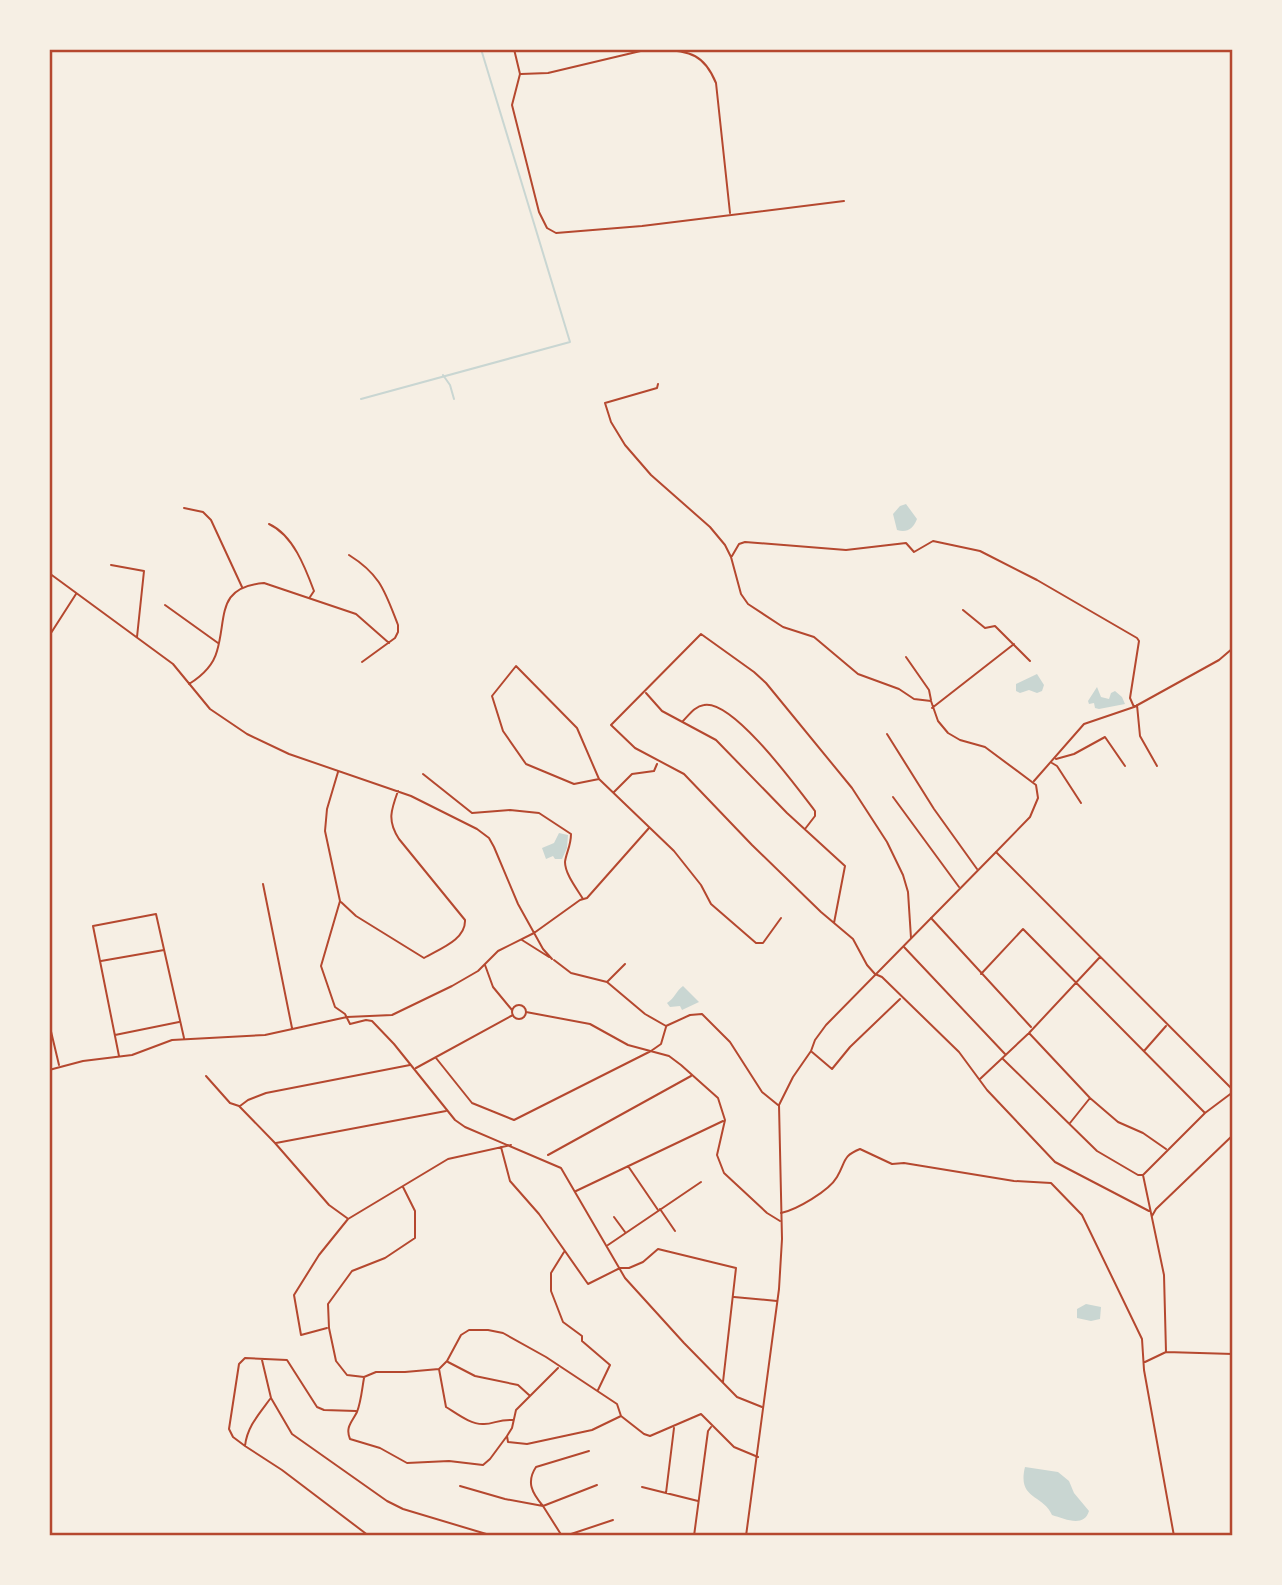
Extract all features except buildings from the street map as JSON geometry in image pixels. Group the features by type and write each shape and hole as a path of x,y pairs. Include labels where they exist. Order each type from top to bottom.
{"street":[{"path":"514,49 520,74 512,105 539,212 547,228 556,233 642,226 844,201"},
{"path":"520,74 548,74 649,49"},
{"path":"661,49 691,54 709,66 716,83 730,215"},
{"path":"642,226 643,232"},
{"path":"658,384 657,387 605,403 611,422 625,446 651,475 710,527 731,557 741,594 761,615 783,627 814,637 865,677 899,689 914,699 931,701"},
{"path":"184,508 203,512 211,520 242,588"},
{"path":"269,524 278,528 288,538 314,591 310,597"},
{"path":"731,557 739,544 745,542 846,550 906,543 914,552 928,543 940,542 980,551 1037,580 1137,638 1139,641 1130,698 1135,706 1140,736 1157,766"},
{"path":"349,555 364,564 381,582 398,625 398,632 389,643 362,662"},
{"path":"110,565 144,571 137,638"},
{"path":"49,573 173,664 210,709 247,734 289,754 398,791 464,821 489,838 518,904 552,959"},
{"path":"188,685 208,669 218,644 226,604 233,594 242,588 264,583 356,614 389,643"},
{"path":"51,633 76,594"},
{"path":"165,605 218,644"},
{"path":"963,610 985,628 995,626 1030,662"},
{"path":"911,938 908,892 903,875 887,842 852,788 775,692 754,672 701,634 611,725 635,748 684,774 752,845 853,939 875,974 882,977 959,1052 979,1080 1055,1162 1149,1211"},
{"path":"932,708 1014,644"},
{"path":"1034,782 1084,724 1135,706 1219,660 1233,648"},
{"path":"746,1536 778,1301 782,1239 779,1105 793,1077 826,1025 1035,809 1037,792 1034,782 985,747 960,740 948,733 932,708 929,690 906,657"},
{"path":"599,779 575,784 526,764 519,755 503,731 492,696 494,690 516,666 577,728 599,779 685,864 711,904 756,943 763,943 781,918"},
{"path":"644,691 662,711 716,740 845,866 834,923"},
{"path":"682,721 696,708 705,704 716,706 760,741 815,811 815,816 805,829"},
{"path":"887,734 926,798 978,870"},
{"path":"1055,760 1074,754 1105,737 1125,766"},
{"path":"1051,763 1057,766 1081,803"},
{"path":"613,793 632,774 654,771 657,764"},
{"path":"338,772 327,809 326,831 340,901 321,966 335,1007 347,1017 350,1024 372,1021 415,1069 446,1110 465,1127 561,1168 625,1278 737,1397 763,1408"},
{"path":"422,774 467,810 479,814 510,810 539,813 571,834 566,867 583,900"},
{"path":"340,901 356,916 424,958 456,939 463,931 465,920 391,826 390,814 398,791"},
{"path":"893,797 960,888"},
{"path":"49,1070 94,1059 142,1052 172,1040 265,1035 347,1017 392,1015 478,971 498,951 534,933 587,898 649,828"},
{"path":"996,852 1233,1091 1205,1113 1143,1175"},
{"path":"263,884 292,1029"},
{"path":"120,1057 93,926 156,914 184,1039"},
{"path":"931,918 1031,1028"},
{"path":"981,974 1023,929 1205,1113"},
{"path":"522,940 571,973 607,982 645,1014 666,1026 690,1015 702,1014 730,1042 762,1092 779,1105"},
{"path":"904,947 1006,1055"},
{"path":"100,961 164,950"},
{"path":"979,1080 1029,1033 1100,957"},
{"path":"484,964 493,987 513,1015"},
{"path":"607,982 625,964"},
{"path":"811,1051 832,1069 850,1047 901,998"},
{"path":"512,1010 521,1005 526,1012 590,1024 628,1045 668,1056 718,1098 725,1120 717,1155 724,1172 767,1213 781,1221"},
{"path":"415,1069 513,1015 521,1018 526,1012"},
{"path":"114,1035 180,1022"},
{"path":"49,1023 59,1067"},
{"path":"436,1058 472,1103 514,1120 651,1051 661,1044 666,1026"},
{"path":"1144,1052 1167,1026"},
{"path":"1029,1033 1090,1098 1118,1122 1143,1133 1167,1150"},
{"path":"1003,1059 1097,1151 1138,1175 1143,1175"},
{"path":"239,1107 266,1093 411,1065"},
{"path":"206,1076 230,1103 239,1107 275,1143 329,1205 348,1219"},
{"path":"548,1155 692,1076"},
{"path":"1069,1124 1090,1098"},
{"path":"275,1143 446,1110"},
{"path":"575,1191 725,1120"},
{"path":"1152,1217 1156,1209 1233,1135"},
{"path":"329,1328 301,1335 294,1295 319,1255 348,1219 448,1159 512,1145"},
{"path":"501,1147 510,1181 539,1214 588,1284 620,1268 629,1268 643,1262 659,1249 736,1268 723,1383"},
{"path":"781,1213 823,1192 836,1179 849,1153 860,1149 892,1164 904,1163 1001,1179 1051,1183 1082,1215 1142,1339 1174,1536"},
{"path":"628,1166 675,1231"},
{"path":"1143,1175 1164,1275 1166,1352"},
{"path":"607,1246 701,1182"},
{"path":"403,1187 415,1211 415,1238 385,1258 352,1271 328,1304 329,1328 336,1361 347,1375 364,1377 376,1372 439,1369 447,1362 461,1335 469,1330 488,1330 503,1333 546,1357 617,1404 621,1416 644,1434 650,1436 701,1414 734,1447 758,1457"},
{"path":"614,1217 625,1233"},
{"path":"565,1252 551,1273 551,1291 563,1322 582,1336 582,1341 610,1365 597,1391"},
{"path":"733,1297 778,1301"},
{"path":"1144,1362 1166,1352 1233,1354"},
{"path":"357,1411 324,1410 317,1407 300,1383 290,1362 282,1358 244,1358 239,1364 229,1429 233,1437 282,1470 369,1536"},
{"path":"262,1360 271,1398 292,1434 387,1501 403,1509 493,1536"},
{"path":"447,1362 475,1376 518,1385 530,1395"},
{"path":"364,1377 357,1411 349,1423 350,1438 380,1448 407,1463 449,1461 483,1465 490,1460 507,1436 516,1410 559,1367"},
{"path":"439,1369 446,1407 466,1419 483,1424 500,1419 513,1420"},
{"path":"245,1446 251,1425 271,1398"},
{"path":"507,1436 508,1442 527,1444 592,1430 621,1416"},
{"path":"694,1536 708,1431 711,1426"},
{"path":"666,1493 674,1427"},
{"path":"589,1451 536,1467 530,1479 531,1488 564,1536 613,1520"},
{"path":"460,1486 543,1506 597,1485"},
{"path":"642,1487 699,1501"}],"shaded area":[{"path":"906,504 917,519 909,529 897,530 893,514"},
{"path":"1037,674 1044,685 1042,691 1016,691 1016,684"},
{"path":"1097,687 1101,697 1109,699 1115,691 1125,704 1095,708 1094,703 1089,704 1088,701"},
{"path":"559,833 568,835 567,848 562,859 555,859 553,856 546,859 542,848 554,843"},
{"path":"683,986 699,1002 682,1010 680,1006 670,1007 667,1003"},
{"path":"1086,1304 1101,1307 1100,1319 1091,1321 1077,1318 1077,1309"},
{"path":"1025,1467 1058,1472 1069,1481 1074,1493 1089,1511 1087,1516 1073,1521 1052,1515 1043,1503 1028,1491 1023,1478"}],"waterway":[{"path":"361,399 570,342 481,49"},
{"path":"443,375 450,385 454,399"}]}
